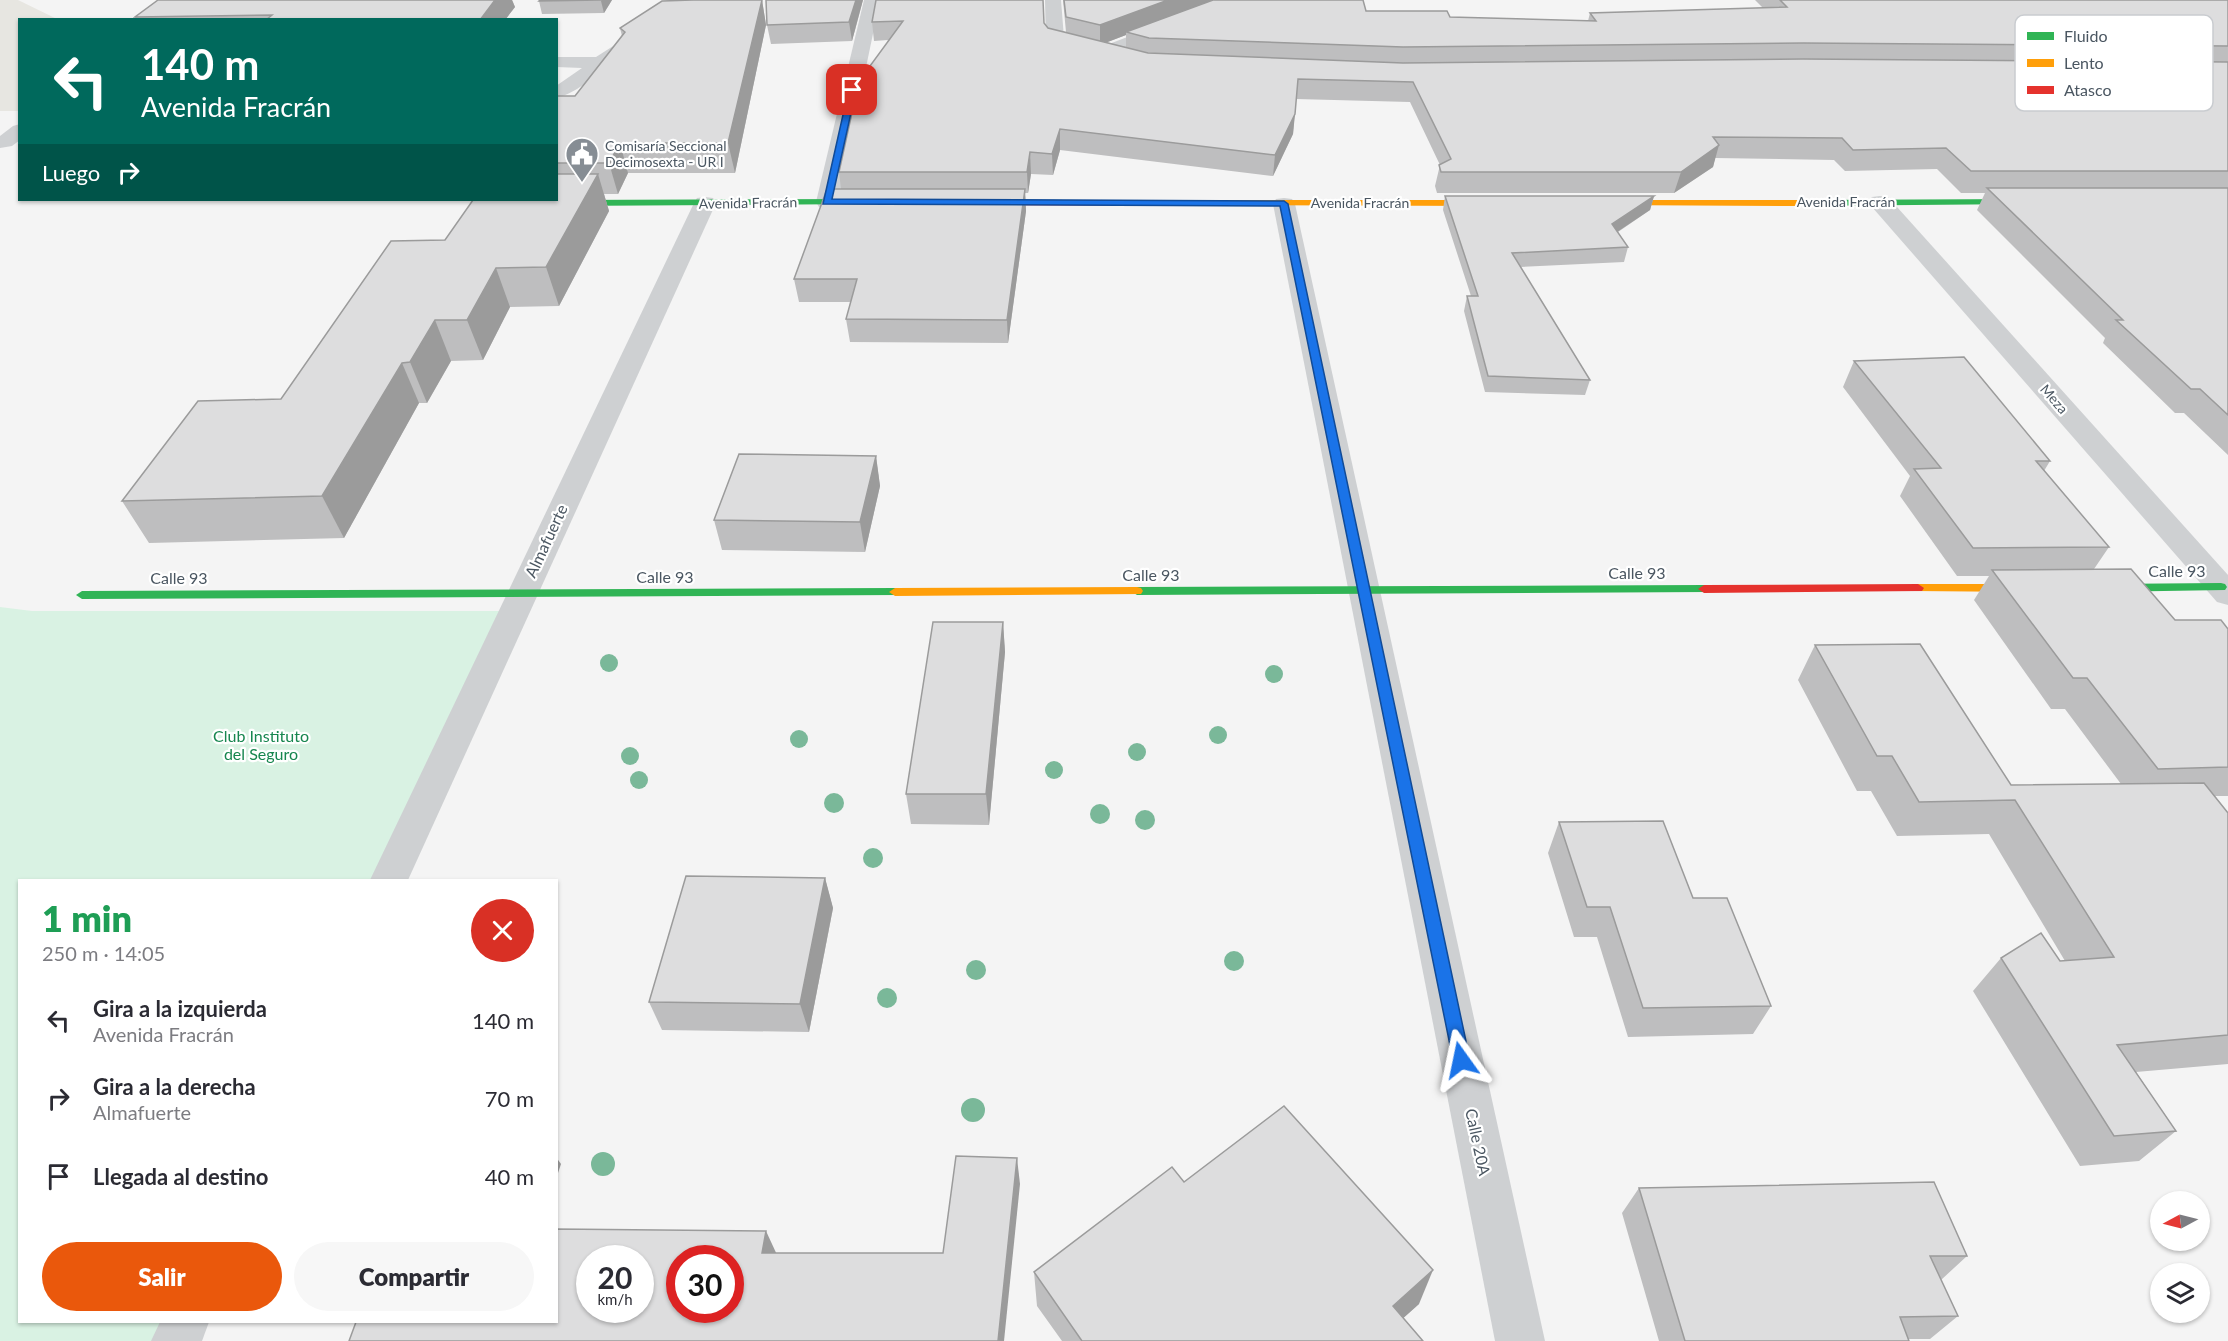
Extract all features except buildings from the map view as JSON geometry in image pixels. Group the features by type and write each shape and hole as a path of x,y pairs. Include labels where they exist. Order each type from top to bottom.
{"street":[{"path":"558,91 567,89 600,63 660,24 682,0"},
{"path":"827,202 872,0"},
{"path":"1053,0 1055,41 1136,62"},
{"path":"1101,53 1239,0"},
{"path":"558,63 600,63"},
{"path":"0,142 5,142 18,132"},
{"name":"Avenida Fracrán","path":"551,203 885,202"},
{"name":"Avenida Fracrán","path":"967,202 1498,203"},
{"name":"Meza","path":"1880,202 2224,591"},
{"name":"Avenida Fracrán","path":"1594,203 2036,202"},
{"name":"Almafuerte","path":"388,879 705,204"},
{"name":"Calle 20A","path":"1284,204 1520,1341"},
{"name":"Calle 93","path":"81,595 2043,588"},
{"name":"Calle 93","path":"2090,588 2224,591"},
{"path":"176,1341 185,1323"}],"green space":[{"name":"Club Instituto del Seguro","path":"0,607 32,611 503,611 374,879 18,879 18,1323 163,1323 154,1341 0,1341"}],"sand":[{"path":"0,0 18,0 55,18 18,18 18,111 0,111"}],"traffic: fast":[{"path":"562,203 867,202"},
{"path":"1801,203 2025,202"},
{"path":"2102,588 2221,587"},
{"path":"1137,591 1704,589"},
{"path":"82,595 895,592"}],"traffic: slow":[{"path":"1186,203 1488,203"},
{"path":"1606,203 1801,203"},
{"path":"1918,588 2027,588"},
{"path":"895,592 1137,591"}],"traffic: jam":[{"path":"982,203 1186,203"},
{"path":"1704,589 1918,588"}],"place":[{"name":"Comisaría Seccional Decimosexta - UR I","path":"582,183"}],"route":[{"path":"852,90 827,202 1284,204 1461,1060"}]}
